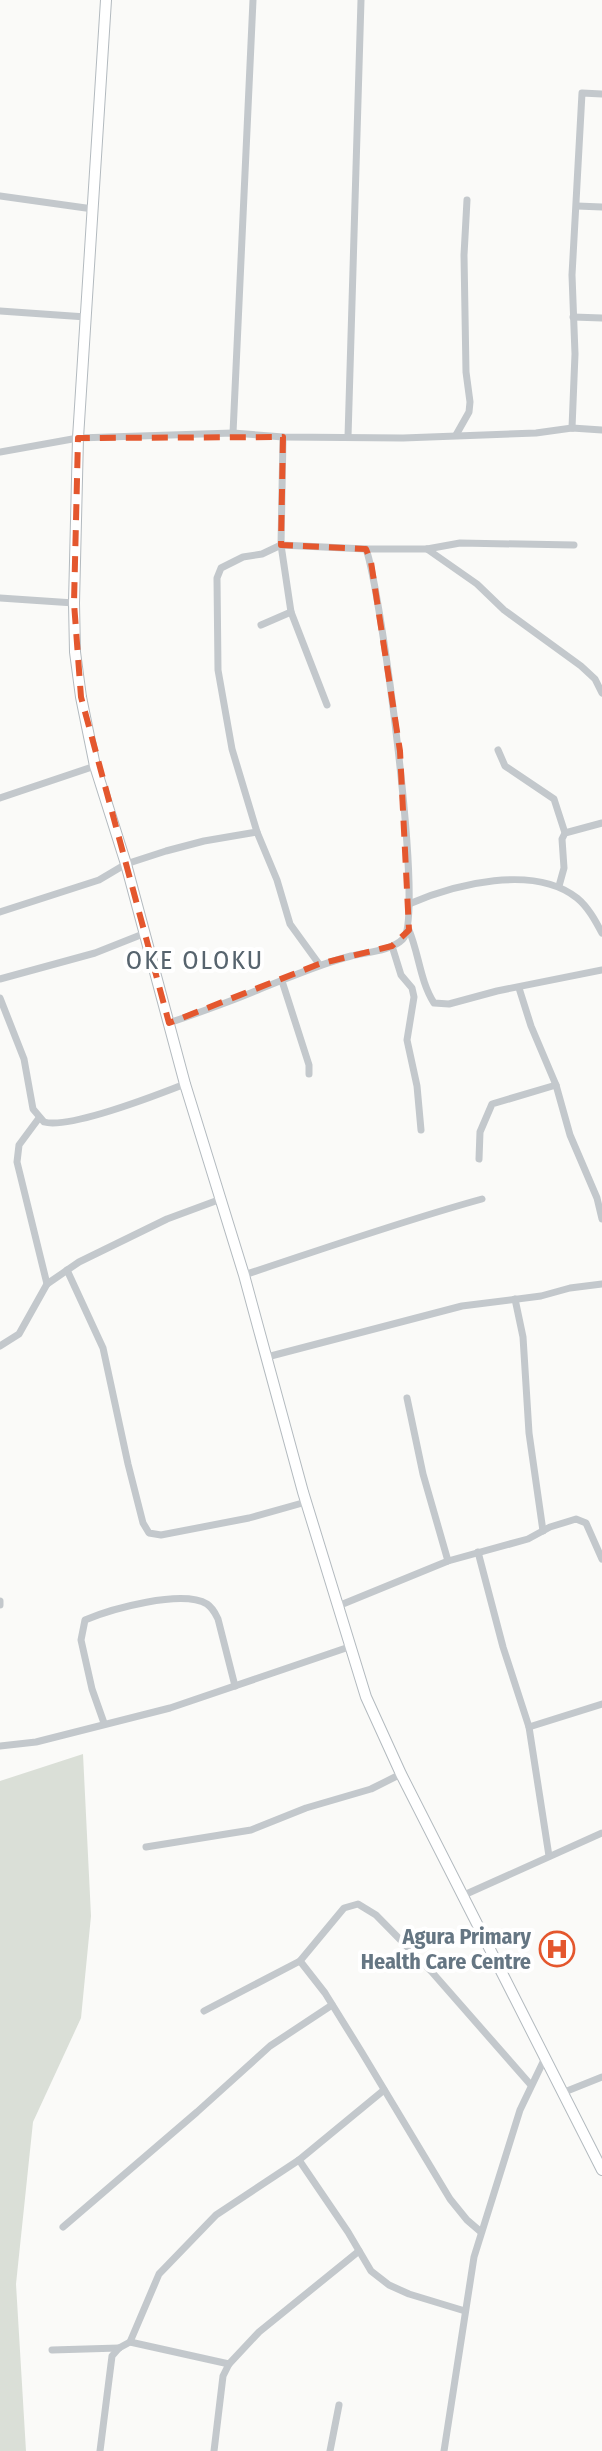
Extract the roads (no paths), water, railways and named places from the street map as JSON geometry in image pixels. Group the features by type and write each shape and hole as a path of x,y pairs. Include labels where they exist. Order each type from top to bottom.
{"street":[{"path":"106,0 78,438 74,603 77,667 95,766 126,864 185,1084 244,1275 306,1502 366,1697 401,1774 602,2170"},
{"path":"233,433 253,0"},
{"path":"348,437 361,0"},
{"path":"572,428 572,275 582,93 602,94"},
{"path":"0,196 93,209"},
{"path":"456,435 469,412 470,402 466,372 464,255 467,200"},
{"path":"577,206 602,207"},
{"path":"0,311 86,317"},
{"path":"573,317 602,318"},
{"path":"0,452 78,438 233,433 283,437 403,438 536,433 572,428 602,430"},
{"path":"283,437 281,545 291,612 327,705"},
{"path":"319,964 290,924 232,749 218,670 217,578 221,568 281,545 366,549 427,549 460,543 574,545"},
{"path":"366,549 381,622 400,751 409,930 426,991 434,1003 449,1004 602,970"},
{"path":"427,549 581,666 595,679 602,693"},
{"path":"0,598 74,603"},
{"path":"261,625 291,612"},
{"path":"498,750 505,766 554,799 565,833 562,839 564,868 559,886"},
{"path":"0,798 95,766"},
{"path":"565,833 602,823"},
{"path":"0,912 99,880 126,864 204,841 257,832"},
{"path":"409,904 431,894 498,880 518,879 559,886 584,905 602,933"},
{"path":"169,1023 319,964 392,946 404,939 409,930"},
{"path":"0,979 95,953 143,934"},
{"path":"392,946 401,975 412,988 414,997 415,1005 407,1031 422,1114 421,1130"},
{"path":"282,981 309,1065 309,1074"},
{"path":"519,988 602,1219"},
{"path":"0,998 24,1059 33,1109 39,1118 49,1124 88,1118 185,1084"},
{"path":"479,1159 480,1132 492,1104 556,1085"},
{"path":"39,1118 19,1145 17,1162 47,1284"},
{"path":"0,1346 19,1334 47,1284 67,1270 167,1219 221,1199"},
{"path":"244,1275 406,1220 482,1199"},
{"path":"67,1270 99,1334 128,1464 143,1523 149,1533 161,1535 249,1518 306,1502"},
{"path":"267,1357 340,1340 427,1314 602,1284"},
{"path":"515,1299 523,1337 529,1433 543,1531"},
{"path":"407,1398 423,1474 448,1561"},
{"path":"338,1606 448,1561 528,1539 576,1519 586,1523 602,1559"},
{"path":"478,1552 503,1647 529,1727 549,1856"},
{"path":"104,1723 92,1689 81,1640 85,1620 101,1613 173,1598 206,1604 214,1610 218,1619 235,1686"},
{"path":"0,1746 36,1742 170,1708 349,1647"},
{"path":"529,1727 602,1704"},
{"path":"146,1847 251,1830 306,1808 371,1789 401,1774"},
{"path":"464,1895 602,1833"},
{"path":"204,2011 300,1961 344,1908 358,1904 367,1908 431,1971 530,2084"},
{"path":"300,1961 332,2005 450,2199 481,2232"},
{"path":"63,2227 270,2046 332,2005"},
{"path":"444,2451 465,2311 481,2232 530,2084 544,2060"},
{"path":"562,2093 602,2077"},
{"path":"100,2451 112,2356 130,2342 159,2274 216,2215 299,2160 384,2090"},
{"path":"299,2160 371,2271 389,2285 465,2311"},
{"path":"214,2451 223,2376 229,2364 259,2332 359,2251"},
{"path":"130,2342 229,2364"},
{"path":"52,2350 119,2348"},
{"path":"330,2451 339,2405"}],"place":[{"name":"Agura Primary Health Care Centre","path":"557,1949"}],"district":[{"name":"OKE OLOKU","path":"195,960"}]}
